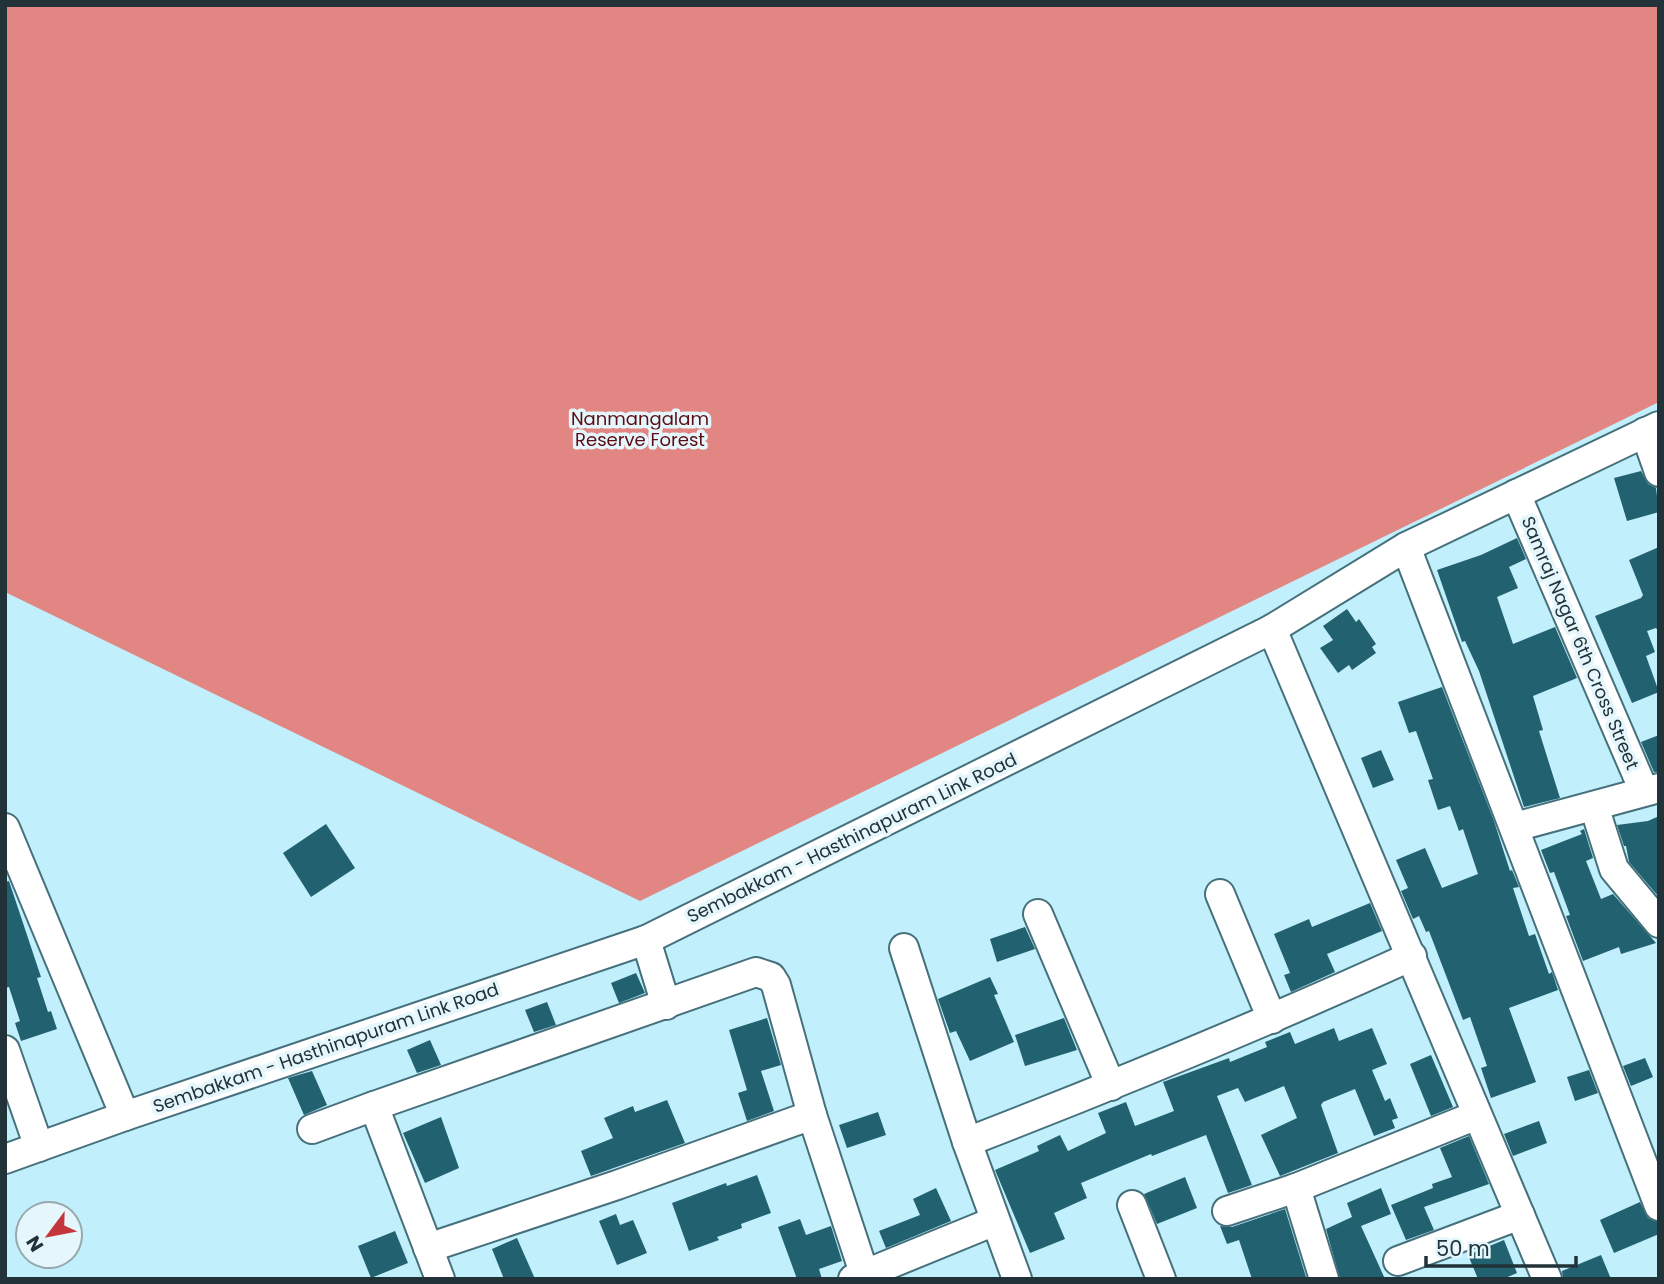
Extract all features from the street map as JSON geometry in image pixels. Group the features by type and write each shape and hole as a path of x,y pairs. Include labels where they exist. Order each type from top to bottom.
{"street":[{"path":"1652,429 1659,472"},
{"name":"Sembakkam - Hasthinapuram Link Road","path":"5,1159 125,1115 646,940 1272,629 1406,547 1652,429"},
{"name":"Samraj Nagar 6th Cross Street","path":"1516,494 1652,790"},
{"path":"1406,547 1659,1206"},
{"path":"1272,629 1548,1279"},
{"path":"1515,827 1652,790"},
{"path":"1594,806 1614,869 1659,923"},
{"path":"5,828 125,1115"},
{"path":"1220,894 1272,1019"},
{"path":"1038,914 1111,1087"},
{"path":"646,940 666,1005"},
{"path":"904,948 967,1142 1017,1279"},
{"path":"967,1142 1111,1087 1412,956"},
{"path":"312,1129 756,972 771,977 776,985 861,1277 995,1221"},
{"path":"5,1050 39,1147"},
{"path":"374,1106 440,1279"},
{"path":"428,1248 617,1185 812,1115"},
{"path":"1227,1211 1296,1188 1477,1115"},
{"path":"1296,1188 1324,1279"},
{"path":"1132,1205 1161,1279"},
{"path":"1398,1261 1520,1215"}],"green space":[{"name":"Nanmangalam Reserve Forest","path":"5,5 1659,5 1659,402 640,901 5,592"}],"building":[{"path":"1641,471 1648,484 1656,488 1659,512 1627,521 1614,478"},
{"path":"1517,538 1526,559 1509,567 1518,588 1497,597 1513,644 1555,627 1577,678 1533,696 1543,730 1539,731 1560,798 1524,807 1479,671 1465,641 1462,642 1437,570 1481,555"},
{"path":"1659,547 1659,632 1656,628 1647,631 1655,652 1646,656 1659,692 1632,703 1595,616 1641,598 1643,595 1629,560"},
{"path":"1347,609 1356,622 1359,619 1376,644 1372,647 1376,653 1352,670 1349,665 1338,673 1320,648 1333,640 1323,626"},
{"path":"1442,687 1494,821 1510,871 1512,870 1519,887 1513,888 1529,936 1535,934 1549,974 1552,972 1558,990 1509,1008 1536,1082 1491,1098 1481,1068 1487,1066 1470,1017 1463,1020 1429,931 1426,932 1419,916 1413,919 1401,891 1408,888 1396,860 1425,848 1442,888 1478,874 1463,829 1459,831 1450,806 1438,810 1428,780 1433,779 1416,731 1409,733 1398,702"},
{"path":"1659,735 1659,772 1654,772 1641,742"},
{"path":"1381,750 1394,780 1373,788 1361,758"},
{"path":"1659,816 1658,896 1629,862 1617,825 1648,821"},
{"path":"326,824 355,868 311,897 283,853"},
{"path":"1584,829 1593,858 1586,861 1601,899 1613,894 1656,943 1621,954 1619,947 1583,961 1566,916 1570,915 1554,872 1550,873 1541,850 1582,834 1580,831"},
{"path":"9,881 41,977 37,978 48,1012 51,1011 57,1029 21,1041 15,1023 20,1021 9,987 5,988 5,882"},
{"path":"1370,903 1382,931 1327,954 1335,972 1291,992 1284,975 1290,973 1274,934 1309,919 1312,927"},
{"path":"1025,927 1035,949 997,962 990,939"},
{"path":"636,973 645,993 619,1003 611,983"},
{"path":"990,977 998,994 994,995 1014,1042 970,1061 956,1031 950,1033 938,999"},
{"path":"547,1002 556,1025 534,1032 525,1010"},
{"path":"767,1018 781,1065 761,1071 774,1111 747,1121 738,1093 747,1090 729,1030"},
{"path":"1064,1018 1077,1050 1025,1066 1015,1035"},
{"path":"1334,1028 1339,1041 1372,1028 1387,1064 1372,1070 1385,1101 1390,1098 1398,1118 1392,1120 1395,1128 1374,1136 1355,1089 1323,1102 1321,1105 1338,1153 1280,1176 1261,1135 1297,1118 1284,1086 1245,1102 1238,1088 1217,1096 1252,1185 1228,1193 1206,1135 1081,1183 1087,1198 1054,1213 1065,1239 1030,1253 995,1170 1039,1151 1037,1146 1060,1135 1068,1151 1106,1133 1098,1113 1126,1102 1135,1126 1174,1111 1163,1082 1229,1058 1230,1062 1267,1047 1265,1042 1290,1032 1295,1044"},
{"path":"430,1040 441,1065 417,1073 407,1050"},
{"path":"1431,1055 1453,1107 1431,1116 1410,1064"},
{"path":"1645,1058 1653,1077 1631,1086 1623,1066"},
{"path":"1589,1070 1598,1093 1575,1101 1567,1077"},
{"path":"312,1071 327,1105 304,1115 288,1078"},
{"path":"667,1100 685,1143 591,1176 581,1151 613,1138 604,1118 633,1106 635,1112"},
{"path":"878,1112 886,1135 847,1148 839,1125"},
{"path":"441,1117 459,1168 425,1183 403,1133"},
{"path":"1539,1121 1547,1143 1513,1156 1504,1134"},
{"path":"1469,1136 1489,1184 1424,1207 1434,1230 1406,1240 1391,1205 1452,1177 1440,1148"},
{"path":"757,1175 771,1213 741,1224 742,1228 717,1237 719,1240 689,1251 672,1203 726,1183 727,1186"},
{"path":"1185,1177 1197,1208 1157,1224 1144,1194"},
{"path":"936,1188 951,1221 886,1248 879,1231 920,1215 913,1199"},
{"path":"1381,1188 1391,1214 1361,1226 1385,1279 1340,1279 1326,1229 1352,1217 1347,1203"},
{"path":"1640,1202 1648,1218 1659,1222 1659,1234 1614,1253 1600,1220"},
{"path":"1285,1209 1306,1277 1252,1279 1239,1240 1227,1244 1220,1226 1232,1227"},
{"path":"616,1214 620,1225 633,1220 647,1253 617,1265 599,1221"},
{"path":"800,1219 806,1235 831,1226 842,1261 819,1269 822,1279 797,1279 778,1227"},
{"path":"395,1231 408,1263 371,1278 358,1246"},
{"path":"517,1238 535,1279 504,1279 492,1249"},
{"path":"1504,1240 1517,1273 1503,1279 1478,1279 1468,1255"},
{"path":"1601,1255 1611,1279 1563,1279 1562,1271"}]}
